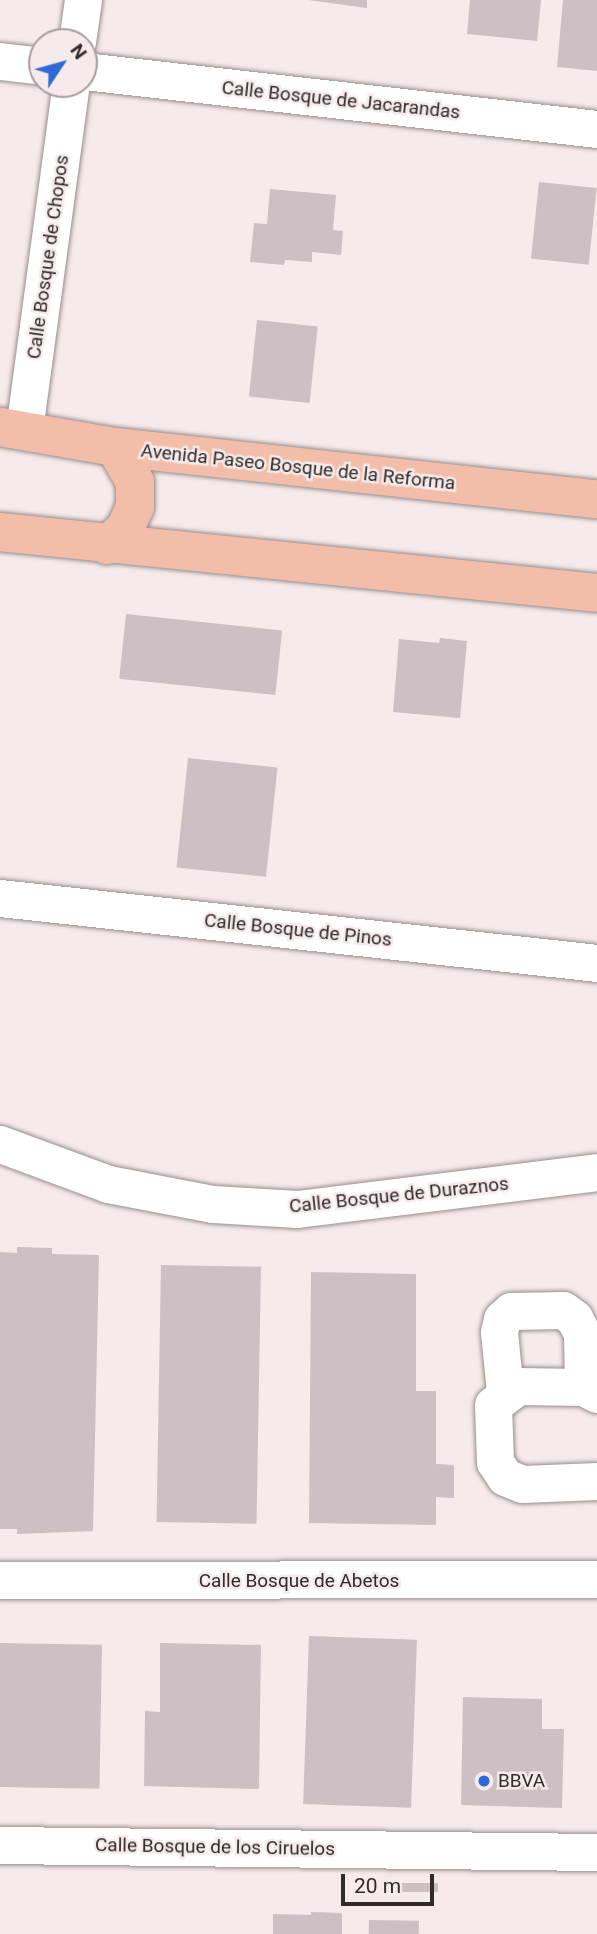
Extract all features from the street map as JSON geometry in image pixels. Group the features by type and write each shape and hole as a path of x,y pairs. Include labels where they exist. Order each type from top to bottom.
{"main road":[{"name":"Avenida Paseo Bosque de la Reforma","path":"12,429 115,447 597,499"},
{"path":"107,545 125,529 135,507 135,482 115,447"},
{"path":"0,532 597,593"}],"street":[{"path":"79,28 83,0"},
{"path":"0,61 28,64"},
{"name":"Calle Bosque de Jacarandas","path":"98,73 597,130"},
{"name":"Calle Bosque de Chopos","path":"12,429 69,98"},
{"name":"Calle Bosque de Pinos","path":"0,898 597,963"},
{"name":"Calle Bosque de Duraznos","path":"0,1144 107,1184 213,1204 297,1209 597,1172"},
{"path":"505,1392 499,1332 502,1319 512,1311 564,1310 575,1318 582,1333 590,1391 518,1386 505,1392 493,1405 495,1462 505,1477 522,1484 597,1481"},
{"name":"Calle Bosque de Abetos","path":"0,1580 597,1579"},
{"name":"Calle Bosque de los Ciruelos","path":"0,1844 597,1852"}],"building":[{"path":"308,0 367,0 367,8"},
{"path":"470,0 541,0 537,41 467,34"},
{"path":"563,0 597,0 597,71 557,67"},
{"path":"539,182 597,188 589,265 531,259"},
{"path":"270,189 336,195 333,230 343,231 341,255 312,252 312,262 285,260 284,265 250,262 254,223 267,224"},
{"path":"257,320 318,326 310,403 249,397"},
{"path":"126,614 282,630 275,695 119,679"},
{"path":"440,638 467,641 460,718 393,712 399,639 439,643"},
{"path":"188,758 278,767 266,877 177,867"},
{"path":"17,1247 52,1248 52,1254 99,1255 93,1531 17,1534 17,1529 0,1529 0,1252 17,1253"},
{"path":"161,1265 261,1267 256,1524 157,1522"},
{"path":"311,1272 416,1274 416,1391 436,1391 436,1464 454,1465 454,1498 436,1497 436,1525 309,1523"},
{"path":"309,1636 417,1640 411,1808 303,1804"},
{"path":"0,1643 102,1645 99,1789 0,1787"},
{"path":"160,1643 261,1645 259,1789 144,1786 145,1711 160,1712"},
{"path":"463,1697 542,1699 542,1729 564,1729 562,1808 461,1805"},
{"path":"397,1883 438,1883 438,1892 397,1892"},
{"path":"311,1912 342,1913 342,1934 273,1934 273,1914 311,1915"},
{"path":"369,1920 419,1921 419,1934 369,1934"}],"place":[{"name":"BBVA","path":"484,1781"}]}
